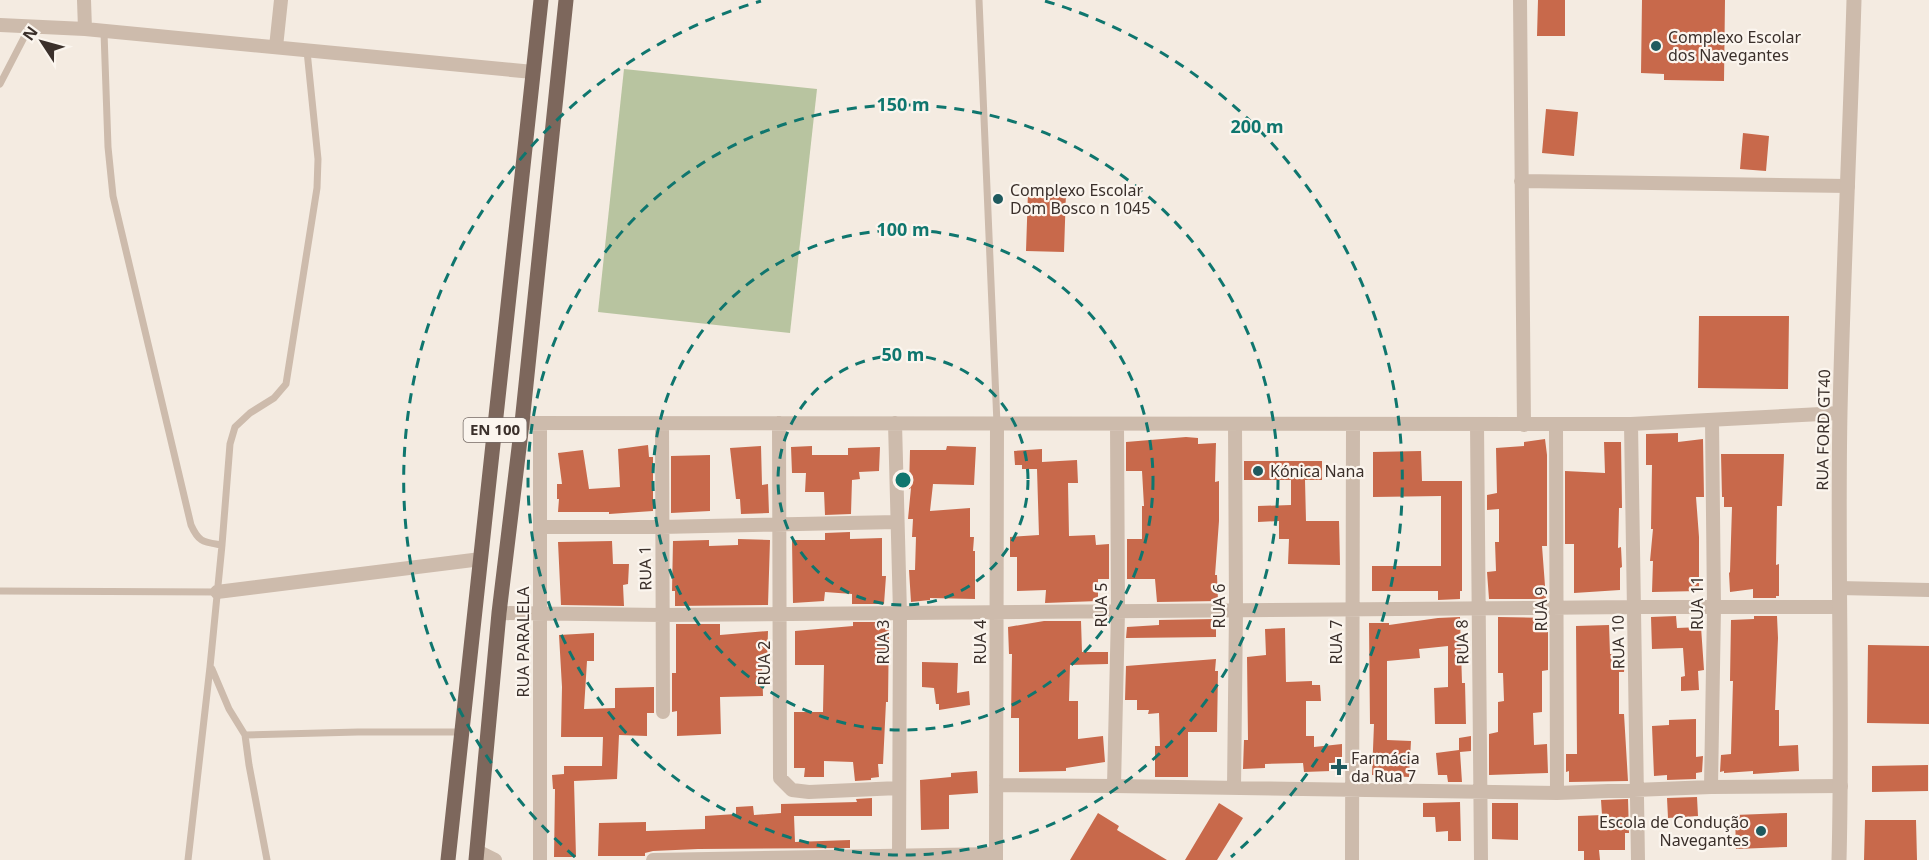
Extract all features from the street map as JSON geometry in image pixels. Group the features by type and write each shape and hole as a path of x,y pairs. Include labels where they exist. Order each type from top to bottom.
{"main road":[{"name":"EN 100","path":"448,860 541,0"},
{"name":"EN 100","path":"476,855 499,613 522,423 566,0"}],"street":[{"path":"84,0 85,29"},
{"path":"276,47 281,0"},
{"path":"1520,0 1524,425"},
{"name":"RUA FORD GT40","path":"1839,860 1841,786 1840,413 1854,0"},
{"path":"0,25 85,29 533,72"},
{"path":"1521,182 1848,186"},
{"path":"522,423 1524,425 1631,424 1840,413"},
{"name":"RUA 11","path":"1711,787 1714,608 1712,420"},
{"name":"RUA PARALELA","path":"540,423 540,860"},
{"name":"RUA 1","path":"662,423 663,712"},
{"name":"RUA 2","path":"779,423 780,778 792,790 809,792 900,788"},
{"name":"RUA 3","path":"895,423 900,613 899,859"},
{"name":"RUA 4","path":"996,857 998,424"},
{"name":"RUA 5","path":"1114,786 1118,610 1117,424"},
{"name":"RUA 6","path":"1234,788 1235,424"},
{"name":"RUA 7","path":"1352,860 1353,424"},
{"name":"RUA 8","path":"1477,424 1481,860"},
{"name":"RUA 9","path":"1556,424 1557,793"},
{"name":"RUA 10","path":"1631,424 1638,860"},
{"path":"540,526 661,527 897,522"},
{"path":"217,592 481,559"},
{"path":"1839,588 1929,590"},
{"path":"499,613 662,615 1118,610 1839,608"},
{"path":"996,785 1557,793 1711,787 1841,786"},
{"path":"476,855 495,860"},
{"path":"653,860 996,857"}],"lane":[{"path":"979,0 998,424"},
{"path":"0,84 30,26"},
{"path":"104,32 108,147 113,196 191,525 196,537 203,542 222,546"},
{"path":"188,860 210,667 230,444 235,427 250,413 274,398 286,384 291,361 316,188 318,159 307,51"},
{"path":"0,591 217,592"},
{"path":"210,667 229,709 245,735 250,775 267,860"},
{"path":"245,735 461,732"}],"green space":[{"path":"624,69 817,89 790,333 598,312"}],"building":[{"path":"1538,0 1565,0 1565,36 1537,36"},
{"path":"1642,0 1725,0 1724,81 1664,80 1664,74 1641,73"},
{"path":"1546,109 1578,112 1574,156 1542,153"},
{"path":"1743,133 1769,136 1766,171 1740,169"},
{"path":"1028,191 1066,192 1064,252 1026,251"},
{"path":"1699,316 1789,316 1788,389 1698,388"},
{"path":"1678,433 1678,442 1703,439 1704,497 1696,497 1699,591 1652,592 1653,561 1650,561 1653,529 1651,529 1652,465 1646,465 1646,434"},
{"path":"1198,438 1198,444 1216,443 1215,482 1219,481 1219,521 1215,575 1217,575 1218,601 1157,602 1155,579 1127,579 1127,539 1142,539 1142,506 1144,506 1142,471 1126,471 1126,442"},
{"path":"1545,439 1547,546 1542,546 1546,599 1489,599 1487,572 1496,571 1495,542 1499,542 1499,509 1487,510 1487,495 1497,493 1496,448 1524,446 1524,442"},
{"path":"1604,442 1621,442 1622,508 1619,508 1618,548 1621,547 1620,590 1574,593 1574,544 1565,544 1565,471 1605,473"},
{"path":"648,445 649,457 653,457 653,511 609,514 609,512 558,512 557,484 562,484 558,453 583,450 589,489 620,487 618,449"},
{"path":"761,446 762,485 768,484 769,513 741,514 740,499 736,499 730,448"},
{"path":"812,446 812,455 848,455 848,448 880,447 879,471 859,472 860,479 852,480 851,514 825,515 824,492 805,492 806,473 792,473 791,447"},
{"path":"947,446 976,447 974,485 933,484 930,511 970,508 970,537 974,537 973,551 975,551 975,599 930,598 930,600 911,602 909,570 915,570 916,537 912,537 913,519 908,519 911,488 909,489 910,450 946,450"},
{"path":"1042,449 1042,462 1077,460 1078,483 1068,483 1069,536 1095,535 1096,545 1109,544 1109,579 1098,579 1098,601 1045,603 1046,590 1017,591 1017,557 1010,557 1010,537 1039,535 1037,469 1022,469 1022,465 1015,465 1014,451"},
{"path":"1421,451 1422,481 1462,481 1462,591 1460,591 1460,599 1438,600 1438,591 1372,591 1372,566 1441,566 1441,496 1373,497 1373,452"},
{"path":"1721,454 1784,454 1782,506 1777,506 1776,565 1779,564 1779,596 1776,598 1753,598 1753,589 1730,592 1732,507 1724,507"},
{"path":"710,455 710,511 671,513 671,456"},
{"path":"1244,461 1322,461 1322,480 1305,480 1306,521 1339,521 1340,565 1288,564 1289,539 1279,539 1279,521 1258,522 1258,506 1291,505 1291,480 1244,480"},
{"path":"850,532 850,539 882,538 882,576 886,576 884,604 852,604 852,594 825,592 824,601 793,603 792,540 825,540 825,533"},
{"path":"738,539 770,540 768,605 675,606 675,591 672,591 673,541 709,540 709,546 738,545"},
{"path":"612,541 613,564 629,564 628,584 623,585 624,606 561,605 558,542"},
{"path":"1676,616 1677,628 1701,627 1704,670 1698,671 1699,690 1681,691 1681,677 1685,676 1683,648 1652,649 1651,617"},
{"path":"1754,616 1777,616 1775,710 1779,710 1779,746 1798,745 1799,771 1753,774 1753,771 1720,772 1721,755 1731,754 1733,681 1730,681 1731,620 1754,619"},
{"path":"1460,617 1466,724 1435,724 1434,688 1448,687 1448,646 1419,649 1420,658 1387,661 1387,740 1411,741 1409,777 1372,775 1374,724 1370,724 1369,623 1389,623 1389,625"},
{"path":"1498,617 1548,618 1548,670 1542,671 1542,712 1533,713 1534,745 1547,744 1548,773 1489,775 1489,734 1498,732 1498,702 1504,701 1503,673 1498,673"},
{"path":"1216,619 1216,637 1126,638 1127,627 1159,625 1159,620"},
{"path":"1044,621 1081,621 1082,652 1108,652 1108,664 1070,665 1069,701 1078,701 1078,739 1103,736 1105,762 1066,768 1066,771 1019,772 1019,718 1011,718 1012,654 1009,654 1008,627"},
{"path":"853,622 889,624 888,702 886,702 883,764 878,764 879,777 855,781 853,762 824,761 824,777 804,777 805,768 794,768 794,712 823,712 824,665 795,665 795,631 853,626"},
{"path":"676,624 720,624 720,635 768,631 767,666 762,666 763,696 720,697 721,734 677,736 677,711 672,712 672,673 676,673"},
{"path":"1609,625 1610,654 1625,654 1624,672 1619,672 1619,714 1624,714 1628,781 1569,782 1569,771 1566,772 1566,754 1577,754 1576,626"},
{"path":"1285,628 1286,682 1312,681 1312,685 1320,685 1321,701 1306,701 1306,736 1314,736 1314,747 1342,744 1342,762 1331,763 1331,771 1304,772 1303,763 1265,764 1265,768 1243,769 1244,740 1248,740 1247,657 1266,655 1265,629"},
{"path":"594,633 594,661 587,661 584,709 615,708 615,688 654,687 654,713 647,713 647,736 619,735 617,779 574,781 576,857 554,857 555,789 553,789 552,775 564,774 564,766 602,766 603,737 561,737 562,687 559,635"},
{"path":"1868,645 1929,646 1929,724 1867,723"},
{"path":"1216,659 1215,671 1218,671 1217,732 1188,732 1188,777 1155,777 1155,746 1160,746 1159,713 1148,714 1149,710 1137,710 1137,700 1125,700 1126,666"},
{"path":"922,662 958,663 957,693 969,691 970,705 939,710 934,688 922,687"},
{"path":"1696,719 1696,757 1703,756 1702,772 1696,773 1696,779 1667,780 1667,775 1654,776 1652,726 1669,725 1669,720"},
{"path":"1471,736 1471,751 1460,752 1462,782 1448,782 1447,775 1438,775 1436,753 1459,750 1459,738"},
{"path":"1928,765 1928,791 1872,792 1872,766"},
{"path":"977,771 978,793 949,795 949,829 921,830 920,780 951,777 951,773"},
{"path":"1697,797 1698,816 1668,818 1667,798"},
{"path":"872,798 872,816 794,816 795,842 850,840 850,848 698,849 653,851 645,853 645,856 598,856 599,823 646,822 646,831 705,829 705,816 736,814 736,807 753,806 754,815 781,813 781,804 857,802 856,799"},
{"path":"1628,799 1629,833 1625,833 1625,850 1599,850 1600,860 1584,860 1584,851 1578,851 1578,816 1602,815 1601,800"},
{"path":"1460,802 1461,841 1448,841 1448,831 1436,832 1435,817 1423,817 1423,803"},
{"path":"1219,803 1243,818 1217,860 1185,860"},
{"path":"1492,803 1518,803 1518,840 1492,839"},
{"path":"1098,813 1119,826 1117,830 1167,860 1070,860"},
{"name":"Escola de Condução Navegantes","path":"1787,813 1787,847 1736,849 1735,815"},
{"path":"1865,820 1916,820 1917,860 1864,860"}],"place":[{"name":"Complexo Escolar dos Navegantes","path":"1656,46"},
{"name":"Complexo Escolar Dom Bosco n 1045","path":"998,199"},
{"name":"Kónica Nana","path":"1258,471"},
{"name":"Farmácia da Rua 7","path":"1339,767"},
{"name":"Escola de Condução Navegantes","path":"1761,831"}]}
